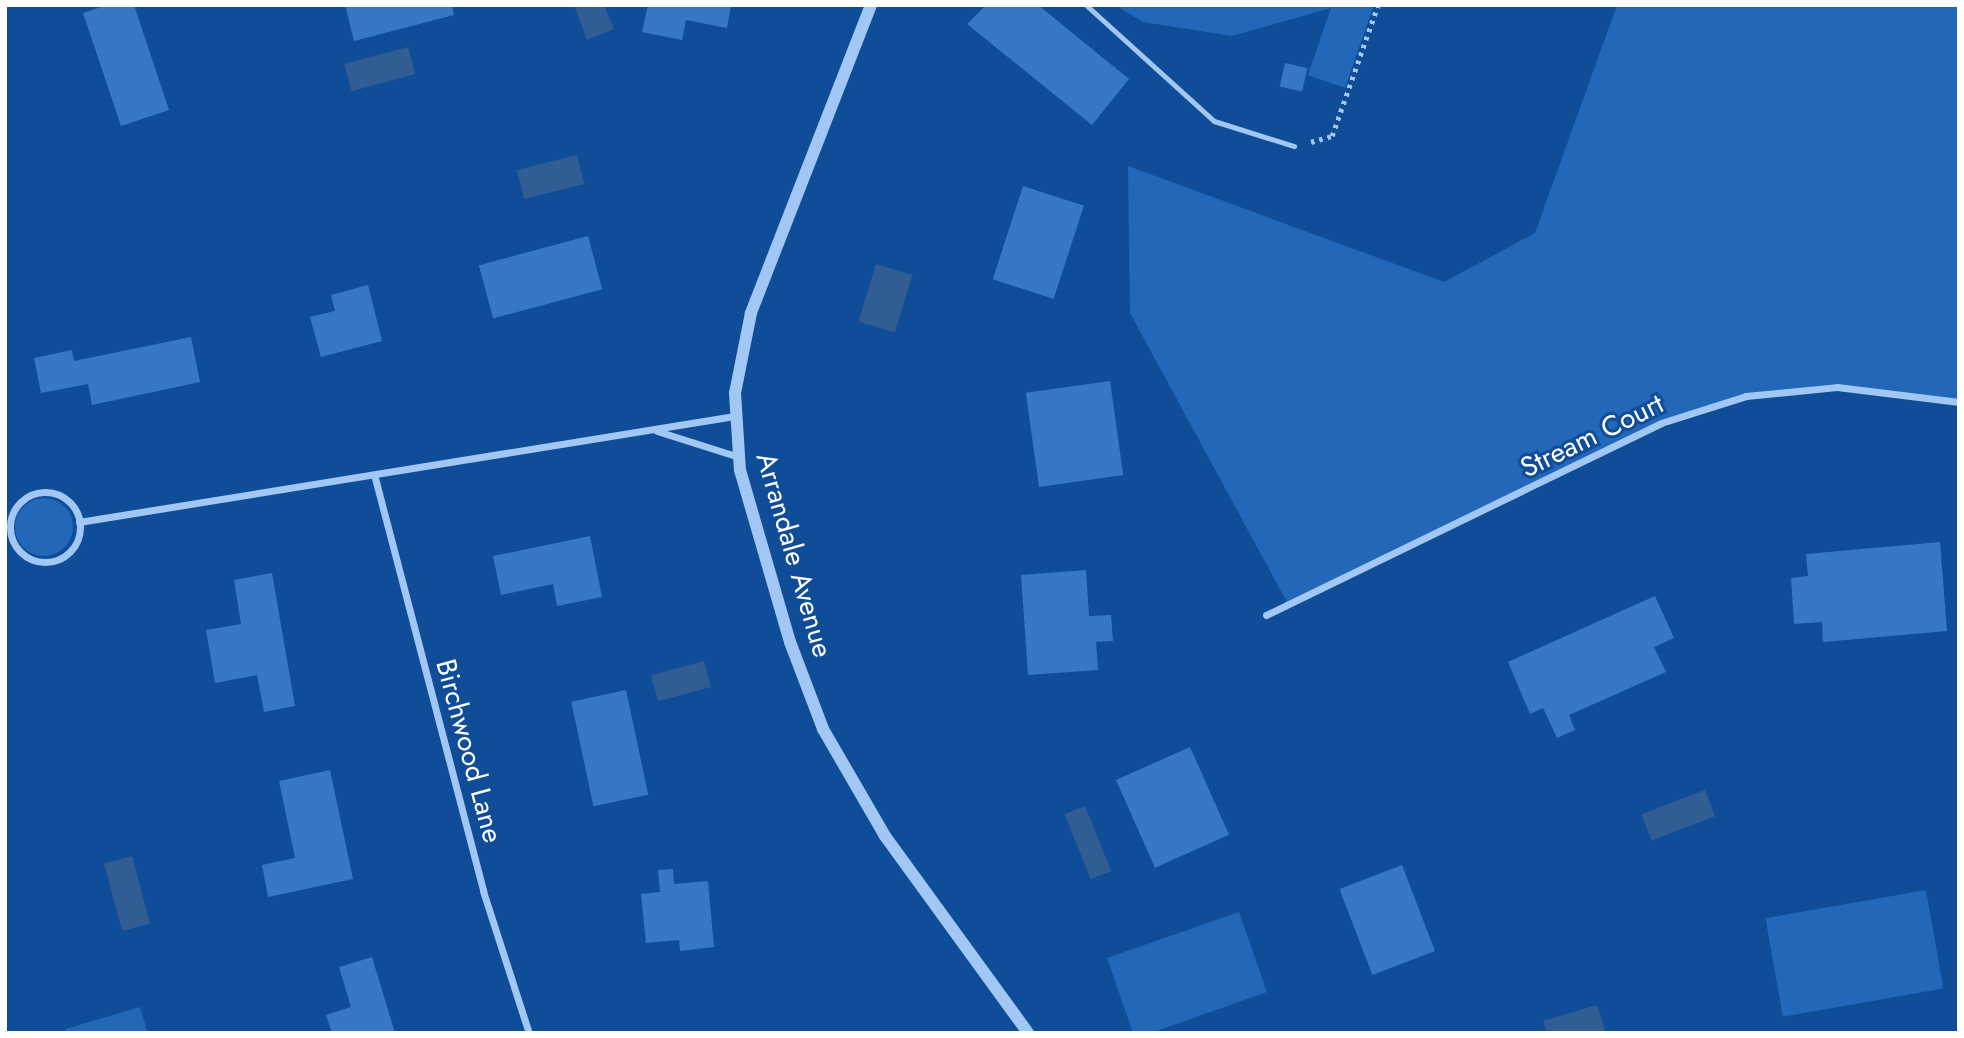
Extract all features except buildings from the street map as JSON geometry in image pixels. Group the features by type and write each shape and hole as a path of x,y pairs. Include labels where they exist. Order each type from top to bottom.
{"street":[{"name":"Arrandale Avenue","path":"871,5 751,313 734,416 739,457 790,642 823,729 885,836 1028,1033"},
{"name":"Stream Court","path":"1266,615 1661,423 1746,396 1837,387 1959,402"},
{"path":"79,522 375,478 734,416"},
{"path":"653,430 739,457"},
{"name":"Birchwood Lane","path":"375,478 483,891 529,1033"},
{"path":"39,492 69,502 79,522 75,545 44,563 21,554 10,533 19,502 39,492"}],"lane":[{"path":"1086,5 1214,121 1294,146"}],"path":[{"path":"1332,136 1378,5"}],"shaded area":[{"path":"574,5 604,5 614,29 587,40"},
{"path":"1115,5 1374,5 1345,88 1308,75 1331,8 1232,36 1143,22"},
{"path":"1617,5 1959,5 1959,402 1837,387 1746,396 1661,423 1288,604 1130,313 1128,166 1444,282 1535,233"},
{"path":"408,47 415,74 351,91 344,64"},
{"path":"577,155 584,184 524,199 517,170"},
{"path":"876,264 912,275 895,332 858,321"},
{"path":"38,498 50,498 65,506 73,521 73,533 65,548 50,556 38,556 23,548 15,533 15,521 23,506"},
{"path":"704,661 711,687 658,701 651,675"},
{"path":"1705,790 1715,816 1652,841 1642,814"},
{"path":"1085,806 1111,871 1091,879 1065,814"},
{"path":"132,856 150,924 122,931 104,864"},
{"path":"1926,890 1943,988 1783,1017 1765,918"},
{"path":"1239,912 1267,992 1151,1033 1133,1033 1107,958"},
{"path":"1597,1005 1606,1033 1547,1033 1543,1021"},
{"path":"140,1007 148,1033 66,1033 65,1029"}]}
